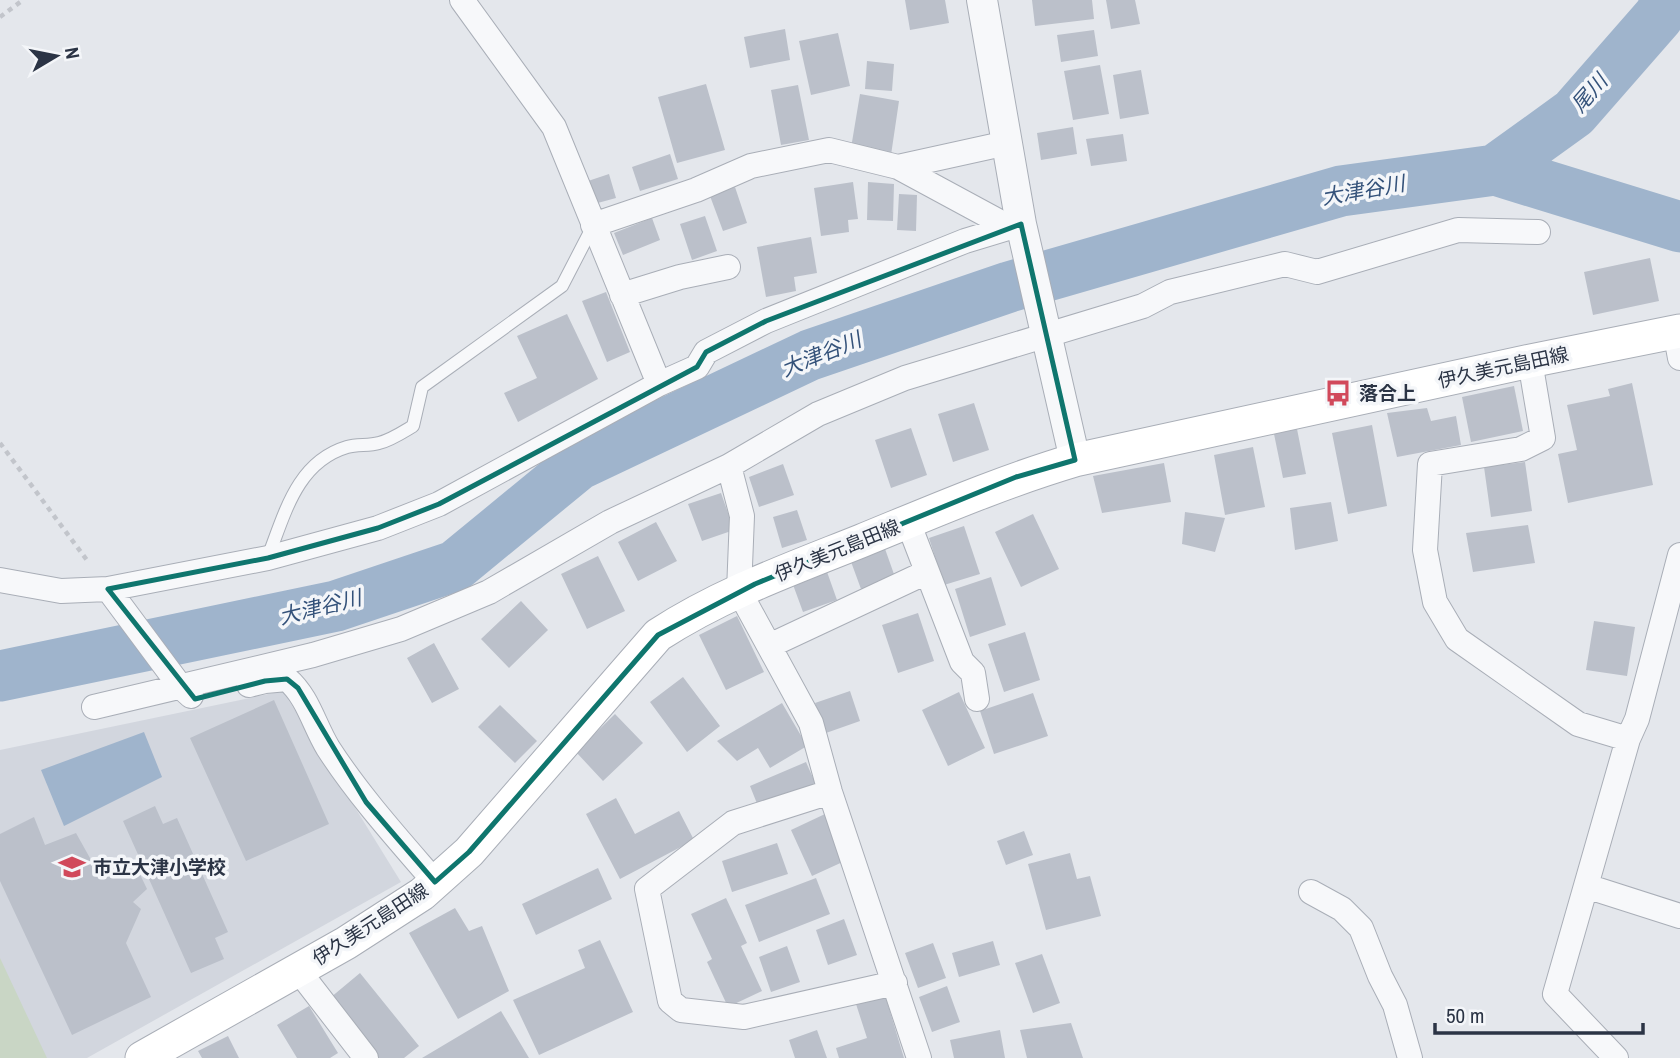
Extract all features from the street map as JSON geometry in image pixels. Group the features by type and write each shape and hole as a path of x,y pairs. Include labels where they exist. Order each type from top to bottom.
{"main road":[{"name":"伊久美元島田線","path":"142,1058 346,943 422,894 468,852 658,635 691,614 739,591 1016,478 1075,460 1530,361 1678,340"}],"street":[{"path":"462,0 554,127 659,384"},
{"path":"982,0 1007,143 1018,228 1075,460"},
{"path":"898,167 1007,143"},
{"path":"593,225 696,190 751,166 829,150 898,167 1018,228"},
{"path":"0,580 61,591 108,589 268,558 378,528 439,504 659,384 697,367 706,352 766,321 965,241 1018,228"},
{"path":"94,707 313,654 401,628 489,592 610,523 729,466 818,414 905,378 1143,306 1170,292 1285,264 1317,272 1458,230 1538,232"},
{"path":"622,295 680,276 727,267"},
{"path":"1530,361 1543,438 1521,449 1430,464 1425,550 1434,603 1457,639 1498,665 1578,724 1628,739"},
{"path":"729,466 742,516 739,591 811,723 830,792 919,1058"},
{"path":"908,522 962,662 973,673 977,699"},
{"path":"1616,1058 1555,993 1628,739 1637,719 1676,591 1680,555"},
{"path":"769,646 927,572"},
{"path":"108,589 180,686 195,699 265,681 287,679 298,688 327,746 366,802 435,882"},
{"path":"830,792 733,823 647,889 670,1001 681,1010 744,1017 895,983"},
{"path":"1586,886 1680,916"},
{"path":"1311,892 1342,909 1361,928 1395,1005 1410,1058"},
{"path":"298,970 366,1058"}],"lane":[{"path":"268,558 291,498 309,470 328,454 349,447 381,443 413,426 422,387 562,286 593,225"}],"path":[{"path":"0,17 23,0"},
{"path":"0,443 108,589"}],"highlighted area":[{"path":"1021,224 1075,460 1016,477 755,584 658,635 469,852 435,882 366,802 298,688 287,679 265,681 195,699 108,589 268,558 378,528 439,504 697,367 706,352 766,321"}],"shaded area":[{"path":"283,691 401,882 87,1058 0,1058 0,750"}],"green space":[{"path":"0,958 47,1058 0,1058"}],"water":[{"path":"144,732 162,777 64,826 41,770"}],"building":[{"path":"905,0 945,0 949,23 910,30"},
{"path":"1032,0 1092,0 1094,19 1035,26"},
{"path":"1106,0 1135,0 1140,24 1111,29"},
{"path":"785,29 790,60 750,68 744,37"},
{"path":"1094,30 1098,56 1061,62 1057,35"},
{"path":"838,33 850,86 811,95 799,41"},
{"path":"867,61 894,64 892,91 865,89"},
{"path":"1100,65 1109,114 1073,120 1064,71"},
{"path":"1141,70 1149,114 1120,119 1113,75"},
{"path":"706,84 725,150 677,163 658,97"},
{"path":"798,85 809,140 781,145 771,90"},
{"path":"860,94 899,101 891,155 851,148"},
{"path":"1073,127 1077,154 1041,160 1037,133"},
{"path":"1123,134 1127,161 1091,166 1086,139"},
{"path":"670,154 678,179 640,191 632,167"},
{"path":"609,174 616,198 594,204 588,181"},
{"path":"853,182 858,219 848,220 849,232 821,236 814,188"},
{"path":"868,182 894,184 893,221 867,220"},
{"path":"735,187 747,223 723,231 710,196"},
{"path":"899,194 917,195 916,231 897,230"},
{"path":"705,216 717,251 692,260 680,224"},
{"path":"652,218 660,240 623,255 614,233"},
{"path":"811,237 817,273 794,277 796,291 766,297 757,247"},
{"path":"1650,258 1659,301 1593,315 1584,272"},
{"path":"606,292 630,352 607,362 582,301"},
{"path":"567,314 598,379 518,422 504,393 537,378 517,336"},
{"path":"1632,383 1653,485 1568,503 1558,454 1577,450 1567,405 1610,396 1608,389"},
{"path":"1514,386 1523,431 1471,442 1462,397"},
{"path":"974,403 989,450 953,462 938,414"},
{"path":"1427,408 1431,421 1456,416 1461,445 1397,457 1387,413"},
{"path":"1372,425 1387,506 1348,514 1332,433"},
{"path":"911,428 927,475 891,488 875,440"},
{"path":"1297,429 1306,474 1283,478 1274,434"},
{"path":"1253,447 1265,507 1225,515 1214,455"},
{"path":"1525,462 1532,511 1491,517 1484,467"},
{"path":"1164,463 1171,502 1102,513 1093,476"},
{"path":"783,464 794,495 759,507 749,477"},
{"path":"721,493 734,530 702,541 688,504"},
{"path":"1331,502 1338,541 1295,550 1290,508"},
{"path":"797,510 807,540 782,548 773,517"},
{"path":"1185,512 1225,518 1215,552 1182,544"},
{"path":"1033,514 1059,569 1021,587 995,532"},
{"path":"656,522 677,561 638,581 618,542"},
{"path":"1528,525 1535,563 1473,572 1466,533"},
{"path":"964,526 980,574 944,585 929,538"},
{"path":"884,546 895,577 861,589 850,559"},
{"path":"598,556 625,611 587,629 561,574"},
{"path":"826,569 837,600 803,612 792,582"},
{"path":"991,577 1006,625 970,637 955,589"},
{"path":"521,601 548,630 509,668 481,639"},
{"path":"918,613 934,661 898,673 882,625"},
{"path":"737,616 764,672 726,690 699,635"},
{"path":"1594,621 1635,627 1627,676 1586,670"},
{"path":"1025,632 1040,680 1004,692 988,644"},
{"path":"434,643 459,689 432,703 407,658"},
{"path":"683,677 720,726 687,752 650,702"},
{"path":"850,691 860,721 826,733 815,703"},
{"path":"959,692 985,748 948,766 922,710"},
{"path":"1033,693 1048,736 994,754 980,711"},
{"path":"274,700 329,824 246,861 190,738"},
{"path":"782,703 807,746 770,768 758,748 737,761 717,741"},
{"path":"500,705 537,741 515,763 478,727"},
{"path":"615,714 643,743 603,781 576,752"},
{"path":"806,762 817,787 760,811 750,786"},
{"path":"616,798 635,834 679,811 694,840 620,879 586,814"},
{"path":"155,806 163,824 177,818 228,932 215,938 224,959 191,973 123,821"},
{"path":"825,814 847,860 812,876 791,830"},
{"path":"34,817 45,845 76,833 100,876 125,864 128,871 136,866 147,889 133,902 141,909 126,943 151,997 72,1035 0,881 0,834"},
{"path":"1024,831 1033,855 1006,865 997,841"},
{"path":"777,843 788,874 732,892 722,861"},
{"path":"1070,853 1077,879 1090,876 1101,916 1046,930 1028,864"},
{"path":"598,868 612,899 536,935 522,904"},
{"path":"816,878 830,914 759,942 745,905"},
{"path":"726,898 747,943 741,946 762,991 728,1007 707,962 712,959 691,914"},
{"path":"455,908 469,931 482,926 509,991 458,1019 409,933"},
{"path":"844,919 857,955 828,965 816,930"},
{"path":"600,940 633,1012 539,1055 513,1000 585,968 578,950"},
{"path":"993,941 1000,965 959,977 952,953"},
{"path":"933,943 946,978 918,988 905,953"},
{"path":"787,946 800,982 771,992 759,957"},
{"path":"1042,954 1060,1003 1033,1013 1015,963"},
{"path":"360,973 419,1046 404,1058 379,1058 330,998"},
{"path":"947,986 960,1022 932,1032 919,997"},
{"path":"885,995 904,1058 839,1058 836,1048 867,1038 856,1004"},
{"path":"309,1006 338,1053 330,1058 297,1058 277,1025"},
{"path":"501,1011 529,1058 422,1058"},
{"path":"1071,1023 1083,1058 1027,1058 1020,1030"},
{"path":"817,1030 827,1058 795,1058 789,1040"},
{"path":"1000,1030 1005,1058 954,1058 950,1040"},
{"path":"228,1036 239,1058 202,1058 198,1051"}],"waterway":[{"name":"尾川","path":"1495,170 1574,113 1658,17 1669,0"},
{"name":"大津谷川","path":"0,676 336,606 455,566 578,465 810,355 1009,287 1341,191 1495,170 1680,227"}],"place":[{"name":"落合上","path":"1338,393"},
{"name":"市立大津小学校","path":"72,867"}]}
